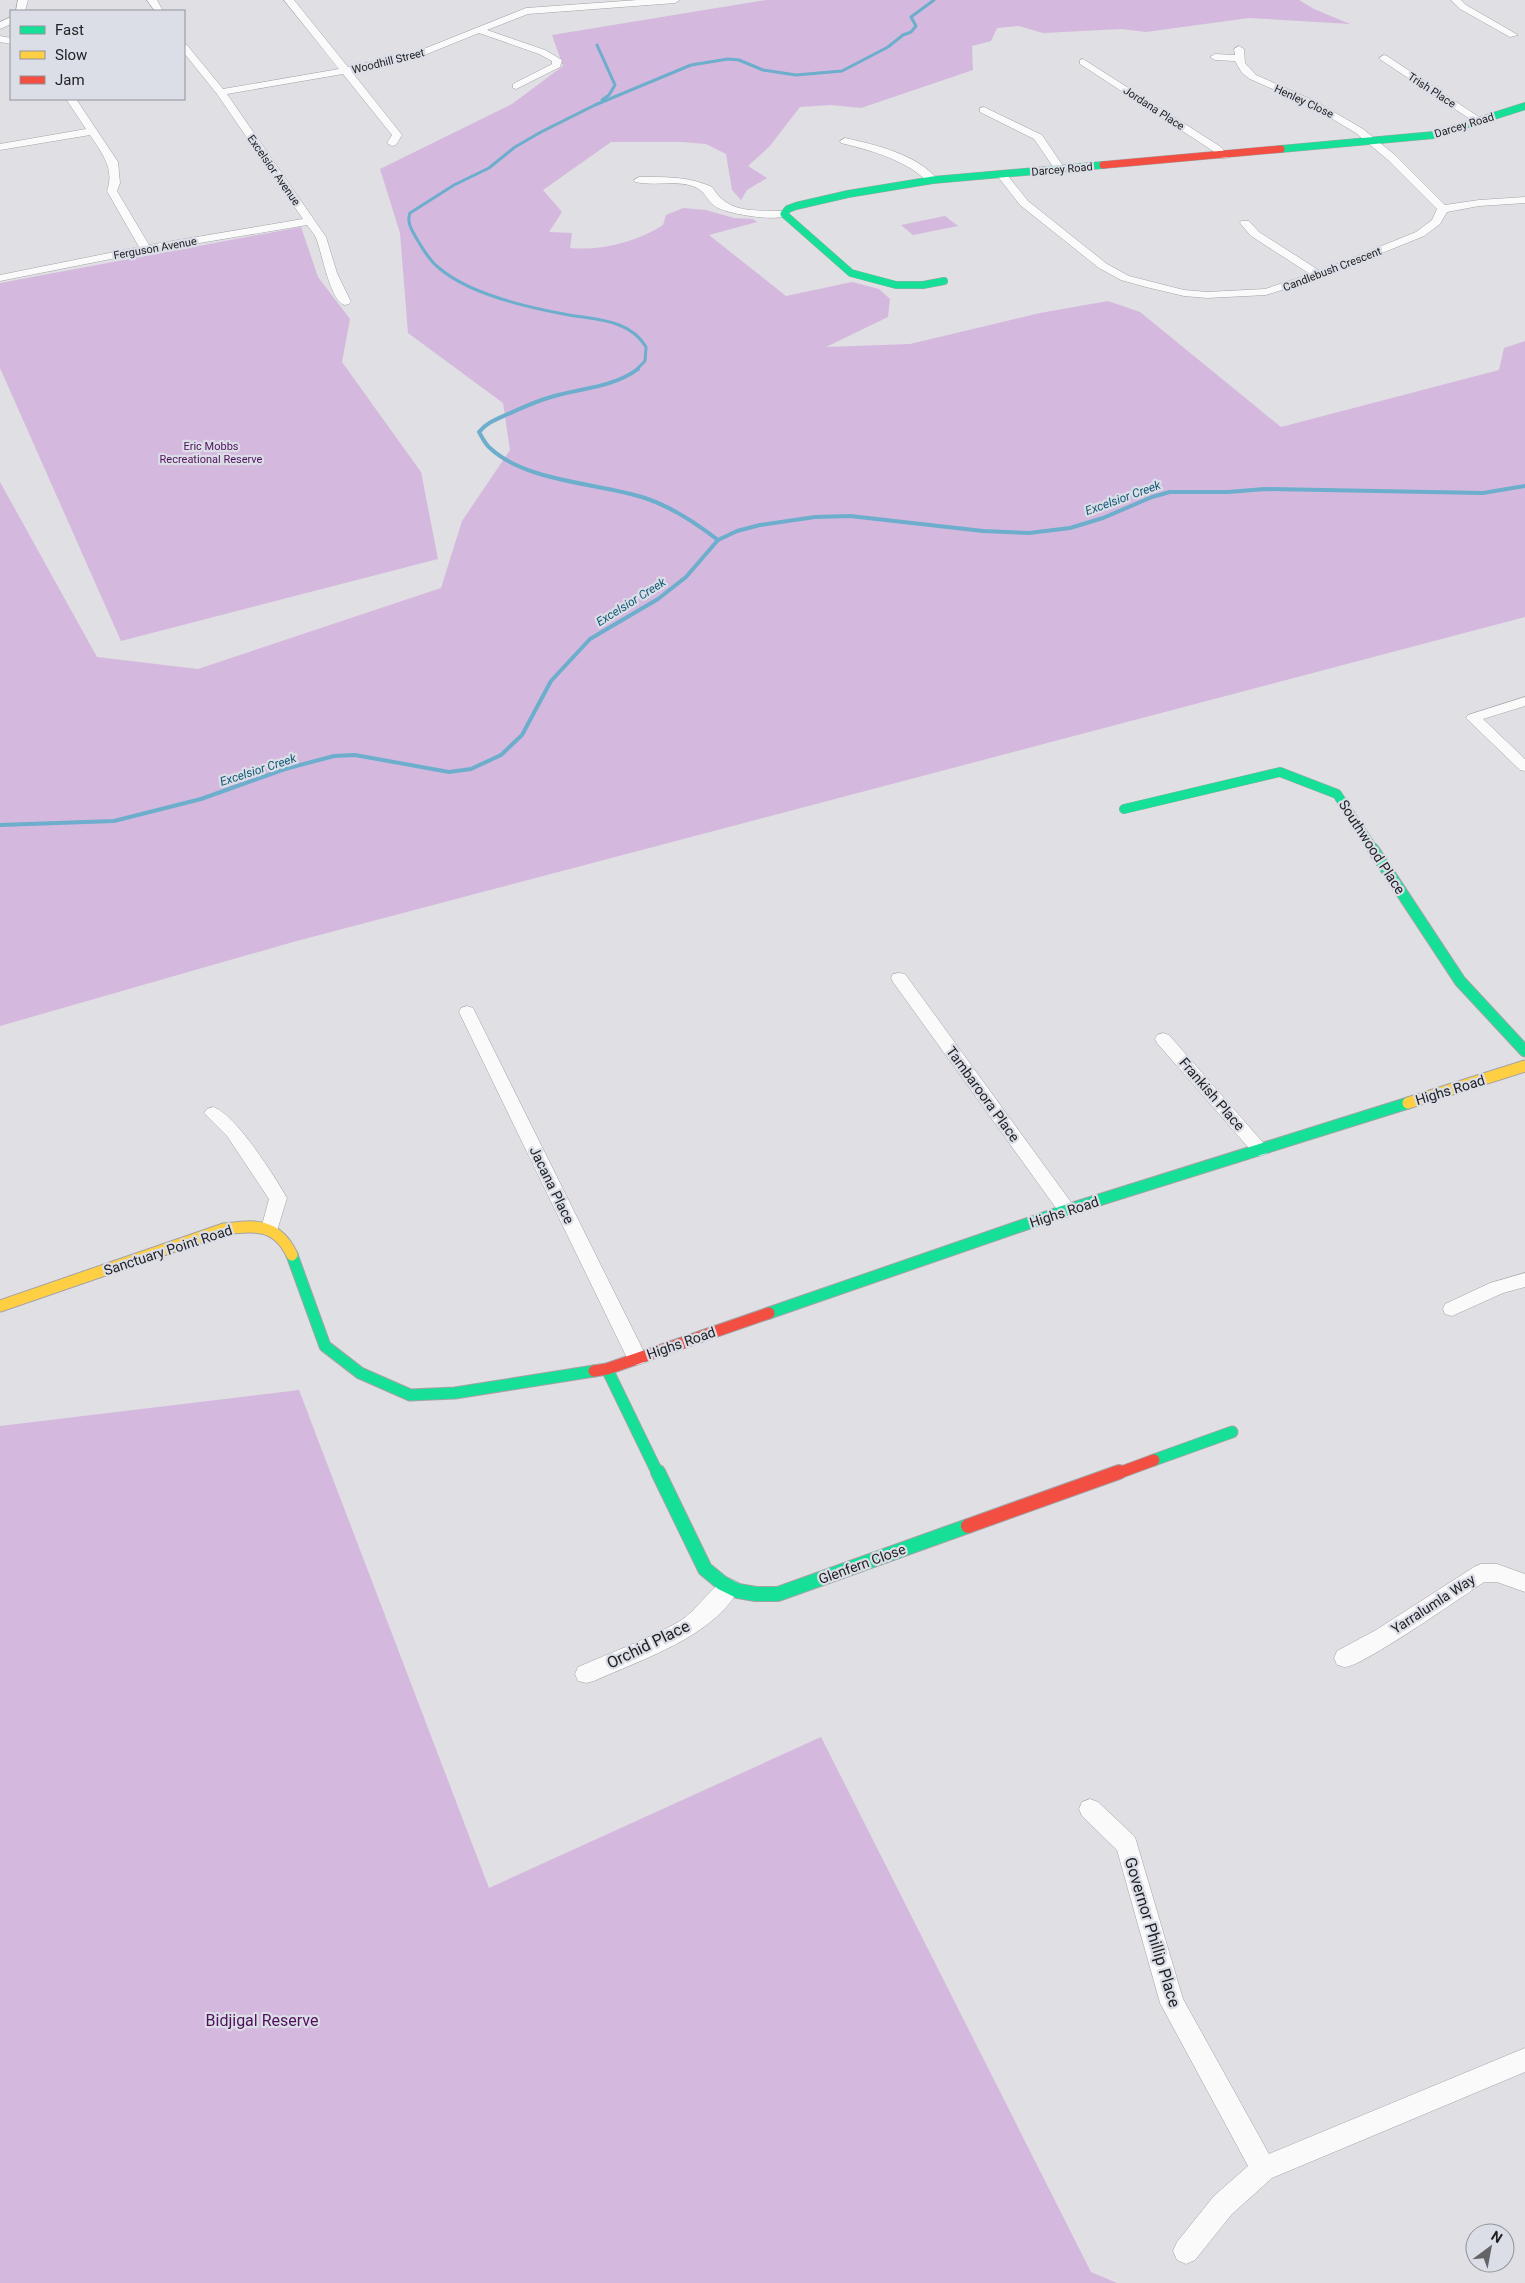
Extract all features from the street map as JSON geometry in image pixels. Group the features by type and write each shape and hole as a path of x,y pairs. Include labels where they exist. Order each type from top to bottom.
{"street":[{"path":"289,0 344,71 397,134 392,143"},
{"path":"522,0 533,10"},
{"name":"Woodhill Street","path":"221,92 344,71 419,54 519,13 533,10 674,0"},
{"path":"1456,0 1463,6 1514,35"},
{"path":"479,30 542,52 556,60 557,65 516,86"},
{"name":"Excelsior Avenue","path":"185,48 221,92 321,237 331,273 346,302"},
{"name":"Henley Close","path":"1215,57 1239,54 1241,66 1250,74 1275,88 1310,102 1349,124 1374,142"},
{"name":"Trish Place","path":"1384,58 1480,121"},
{"name":"Jordana Place","path":"1083,62 1217,149 1223,156"},
{"path":"72,100 113,162 114,183 112,191 146,249"},
{"name":"Darcey Road","path":"784,214 788,209 796,206 831,198 933,180 1223,156 1434,135 1525,106"},
{"path":"984,110 1038,137 1060,169"},
{"path":"0,147 94,131"},
{"path":"845,141 892,155 920,168 933,180"},
{"path":"1374,142 1443,209 1525,200"},
{"name":"Candlebush Crescent","path":"1002,174 1024,203 1103,266 1125,278 1184,293 1228,295 1277,290 1420,234 1436,222 1443,209"},
{"path":"639,180 686,181 700,184 708,189 715,203 728,208 744,212 784,214 851,273 874,281 896,285 944,281"},
{"name":"Ferguson Avenue","path":"0,278 146,249 310,221"},
{"path":"1245,223 1255,234 1319,275"},
{"path":"1525,701 1473,718 1525,767"},
{"name":"Southwood Place","path":"1124,809 1280,772 1337,794 1460,981 1525,1051"},
{"name":"Tambaroora Place","path":"899,978 1066,1210"},
{"name":"Jacana Place","path":"467,1012 637,1358"},
{"name":"Frankish Place","path":"1163,1039 1260,1150"},
{"name":"Highs Road","path":"608,1369 1066,1210 1525,1066"},
{"path":"213,1113 233,1132 278,1198 270,1229 287,1242 325,1346 360,1373 410,1396 455,1393 608,1369"},
{"name":"Sanctuary Point Road","path":"1,1302 224,1228 248,1226 270,1229"},
{"path":"1452,1309 1486,1292 1513,1282 1525,1280"},
{"name":"Glenfern Close","path":"608,1369 705,1569 728,1588 752,1596 778,1594 1232,1432"},
{"name":"Yarralumla Way","path":"1345,1658 1383,1637 1482,1573 1497,1573 1525,1583"},
{"name":"Orchid Place","path":"586,1674 687,1628 704,1616 728,1588"},
{"name":"Governor Phillip Place","path":"1090,1809 1126,1844 1172,2003 1263,2169"},
{"path":"1186,2251 1223,2205 1263,2169 1525,2060"}],"green space":[{"path":"766,0 1299,0 1314,9 1350,24 1249,18 1146,32 1122,29 1043,33 1019,26 997,28 991,41 972,46 973,70 861,108 831,105 800,107 769,147 748,166 767,178 747,190 741,200 732,190 726,154 706,144 611,142 543,190 562,212 549,232 572,233 570,248 582,249 606,247 630,241 663,225 666,215 683,208 706,210 734,218 753,219 757,222 709,235 786,296 852,282 879,289 890,299 888,317 826,347 910,344 1040,313 1108,301 1140,312 1281,427 1499,370 1504,348 1525,341 1525,617 293,942 0,1026 0,482 97,657 198,669 441,588 462,521 510,450 503,403 408,333 400,233 380,169 512,104 563,66 552,35"},
{"path":"945,216 958,226 913,235 901,225"},
{"name":"Eric Mobbs Recreational Reserve","path":"301,227 318,277 350,319 342,362 421,472 438,559 121,641 0,368 0,283"},
{"name":"Bidjigal Reserve","path":"299,1390 489,1888 821,1737 1091,2272 1117,2283 0,2283 0,1426"}],"waterway":[{"path":"636,370 645,361 646,347 630,330 598,319 515,303 465,285 451,277 430,259 411,227 410,213 454,185 489,168 515,147 541,132 595,105 691,65 728,59 739,60 763,70 796,75 842,71 888,47 903,35 911,32 916,26 911,17 934,0"},
{"path":"597,45 615,85 609,95 602,100"},
{"path":"638,369 607,384 562,394 534,403 492,422 479,432 490,448 505,459 523,468 543,475 645,498 683,516 718,540"},
{"name":"Excelsior Creek","path":"718,540 737,531 760,525 815,517 850,516 983,531 1029,533 1070,528 1103,518 1152,497 1170,492 1228,492 1265,489 1483,493 1525,486"},
{"name":"Excelsior Creek","path":"0,825 114,821 201,799 285,769 334,756 355,755 449,772 471,769 501,755 522,735 551,681 590,639 658,599 686,577 718,540"}],"traffic: fast":[{"path":"1281,149 1434,135 1525,106"},
{"path":"944,281 923,285 896,285 851,273 784,214 788,209 796,206 848,194 933,180 1103,165"},
{"path":"1124,809 1280,772 1337,794 1460,981 1525,1051"},
{"path":"769,1313 1067,1210 1408,1103"},
{"path":"292,1255 325,1346 360,1373 410,1395 455,1393 594,1371"},
{"path":"607,1369 705,1569 730,1588 747,1593 778,1594 968,1526"},
{"path":"1154,1460 1232,1432"}],"traffic: slow":[{"path":"1408,1103 1525,1066"},
{"path":"0,1306 224,1229 255,1227 273,1231 287,1244 292,1255"}],"traffic: jam":[{"path":"1103,165 1281,149"},
{"path":"594,1371 607,1369 769,1313"},
{"path":"968,1526 1154,1460"}]}
